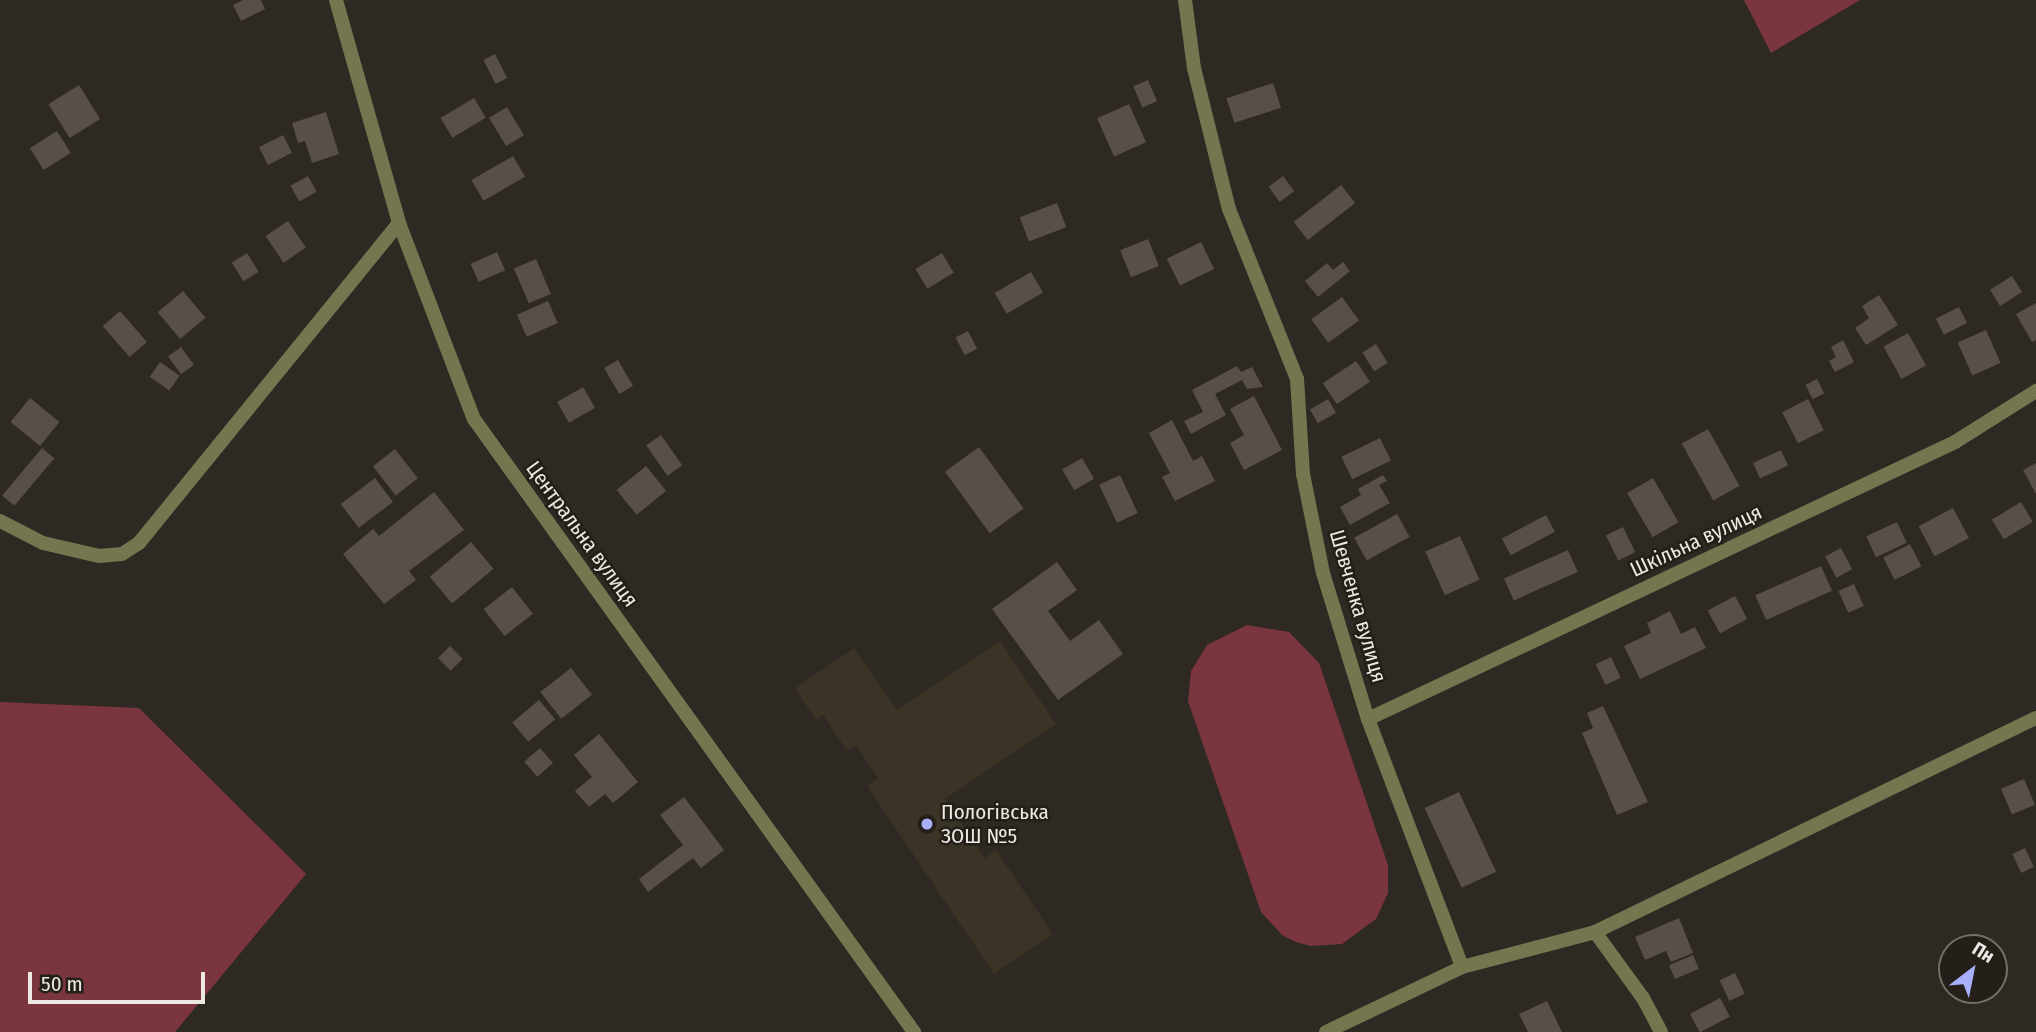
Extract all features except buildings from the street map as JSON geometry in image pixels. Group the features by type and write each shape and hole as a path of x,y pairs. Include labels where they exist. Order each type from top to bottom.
{"street":[{"name":"Центральна вулиця","path":"336,0 399,223 474,419 914,1032"},
{"name":"Шевченка вулиця","path":"1185,0 1194,68 1228,209 1297,379 1303,474 1323,573 1368,719 1461,967"},
{"path":"0,522 43,543 99,556 122,554 139,543 399,223"},
{"name":"Шкільна вулиця","path":"1368,719 1955,442 2036,391"},
{"path":"1326,1032 1461,967 1595,932 2036,718"},
{"path":"1595,932 1643,998 1661,1032"}],"shaded area":[{"path":"1744,0 1860,0 1771,53"},
{"path":"1247,625 1289,632 1319,663 1388,865 1388,893 1376,919 1342,944 1311,946 1296,942 1282,935 1261,912 1188,701 1191,671 1207,645"},
{"name":"Пологівська ЗОШ №5","path":"1000,641 1056,724 945,799 985,858 996,850 1053,934 994,974 867,786 878,778 856,745 847,751 823,715 816,720 795,688 854,648 897,710"},
{"path":"0,702 139,708 306,874 175,1032 0,1032"}],"place":[{"name":"Пологівська ЗОШ №5","path":"927,824"}]}
